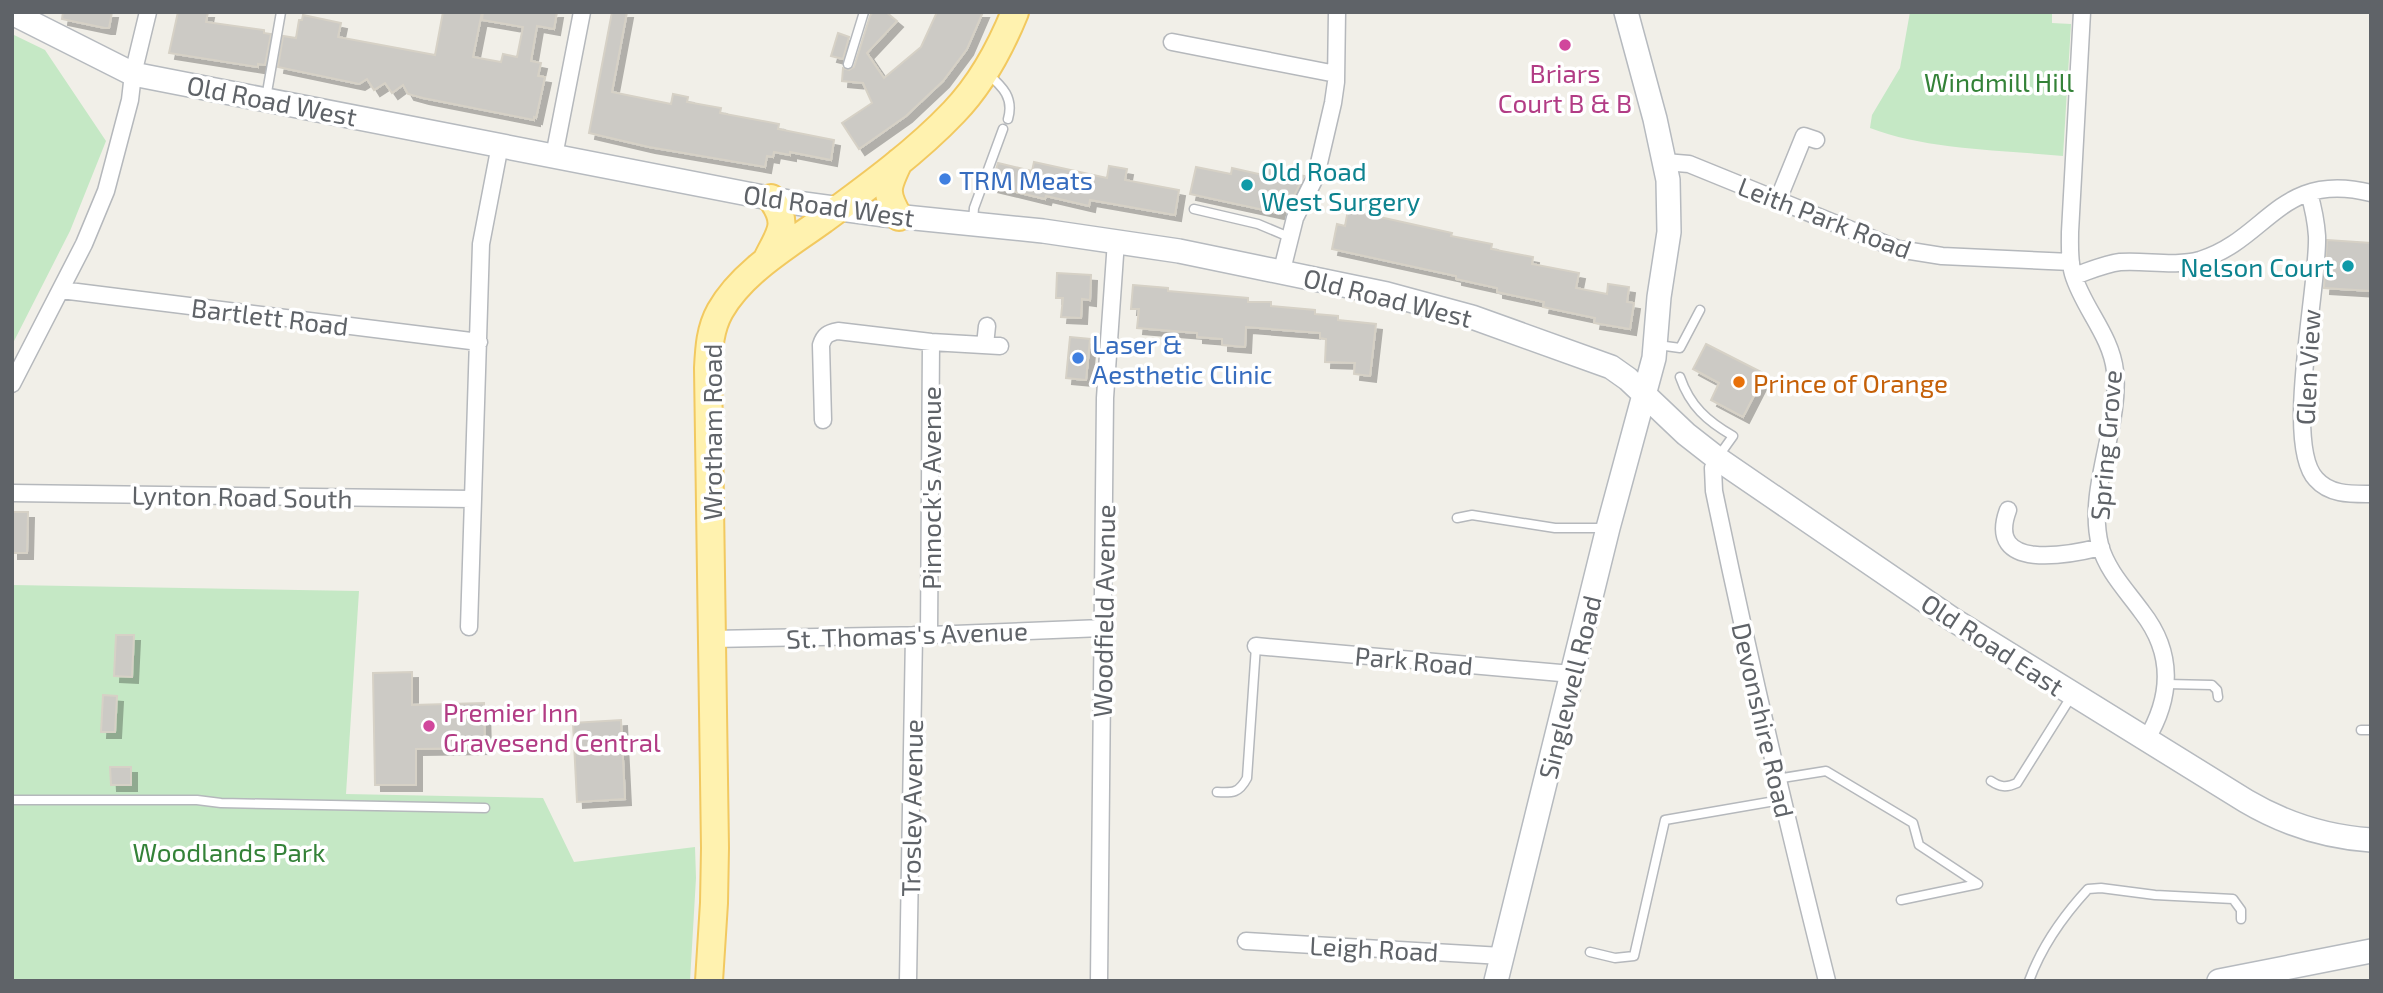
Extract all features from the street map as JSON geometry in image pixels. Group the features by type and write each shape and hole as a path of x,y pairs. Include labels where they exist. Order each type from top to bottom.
{"main road":[{"name":"Wrotham Road","path":"709,981 715,875 708,368 714,324 723,307 766,261 899,162 953,113 986,72 1015,12"},
{"name":"Singlewell Road","path":"1496,981 1655,344 1669,232 1669,207 1665,162 1626,12"},
{"name":"Old Road West","path":"12,13 133,74 771,198 899,217 1116,241 1282,271 1387,294 1499,326 1611,368 1644,393"},
{"path":"899,162 888,183 887,192 899,217"},
{"path":"766,261 782,227 780,212 771,198"},
{"name":"Old Road East","path":"1644,393 1686,434 1717,458 1952,619 2072,695 2273,817 2320,834 2371,840"},
{"path":"2219,981 2371,951"}],"street":[{"path":"12,384 84,244 106,191 130,100 133,74 148,12"},
{"path":"554,156 582,12"},
{"path":"1282,271 1295,218 1318,169 1335,94 1337,12"},
{"path":"2073,269 2070,232 2082,12"},
{"path":"1172,42 1336,74"},
{"path":"1778,200 1803,135"},
{"path":"469,627 481,244 500,145"},
{"name":"Leith Park Road","path":"1665,162 1689,164 1898,249 2073,269 2117,262 2199,260 2226,248 2282,205 2309,193 2324,188 2341,187 2371,193"},
{"name":"Glen View","path":"2309,193 2317,237 2305,365 2303,452 2308,468 2317,481 2330,489 2347,494 2371,494"},
{"name":"Woodfield Avenue","path":"1099,981 1105,398 1116,241"},
{"name":"Spring Grove","path":"2073,269 2112,354 2115,375 2098,498 2101,547 2115,576 2153,627 2164,657 2166,684 2163,706 2146,740"},
{"name":"Bartlett Road","path":"61,290 479,342"},
{"path":"823,421 821,345 823,338 829,333 838,331 993,346 987,326"},
{"name":"Pinnock's Avenue","path":"921,635 931,342"},
{"name":"Devonshire Road","path":"1717,458 1713,468 1714,491 1776,779 1827,981"},
{"name":"Lynton Road South","path":"12,493 472,499"},
{"path":"2008,510 2005,522 2006,538 2027,556 2041,557 2101,547"},
{"name":"St. Thomas's Avenue","path":"712,639 1102,628"},
{"name":"Trosley Avenue","path":"908,981 921,635"},
{"name":"Park Road","path":"1256,646 1573,674"},
{"name":"Leigh Road","path":"1246,941 1502,956"}],"lane":[{"path":"266,98 281,12"},
{"path":"848,64 864,12"},
{"path":"986,72 1009,97 1009,119"},
{"path":"973,224 974,208 1003,129"},
{"path":"1194,209 1258,224 1289,237"},
{"path":"1655,344 1680,348 1700,310"},
{"path":"1680,377 1686,395 1697,410 1710,423 1733,436 1717,458"},
{"path":"1457,518 1472,515 1573,530 1608,528"},
{"path":"1217,792 1235,793 1247,778 1256,646"},
{"path":"2166,684 2212,685 2217,690 2218,697"},
{"path":"1991,781 2000,787 2017,783 2072,695"},
{"path":"2361,730 2371,730"},
{"path":"1776,779 1826,771 1913,823 1919,845 1978,884 1901,900"},
{"path":"12,800 206,797 485,808"},
{"path":"1590,952 1615,958 1634,956 1665,820 1781,800"},
{"path":"2029,981 2035,963 2088,889 2234,899 2241,910 2241,919"}],"green space":[{"name":"Windmill Hill","path":"1910,12 2052,12 2052,23 2071,24 2063,156 1940,145 1870,128 1872,115 1900,68"},
{"path":"12,34 45,50 106,141 70,231 12,345"},
{"name":"Woodlands Park","path":"12,585 359,591 346,794 543,798 574,862 695,847 696,878 690,981 12,981"}],"building":[{"path":"63,12 112,12 109,28 105,28 62,19"},
{"path":"178,12 208,12 206,22 264,30 264,33 271,34 265,65 258,64 258,67 169,53"},
{"path":"443,12 482,12 473,57 501,62 503,54 517,57 523,27 482,20 483,12 557,12 554,29 537,26 531,61 541,63 538,76 545,77 534,120 408,94 403,85 392,93 385,83 374,90 367,79 359,84 278,67 283,36 296,38 299,20 302,20 303,15 341,23 338,37 435,55"},
{"path":"612,12 627,12 612,92 671,104 673,94 688,97 687,102 721,108 720,113 779,124 778,129 834,140 831,160 790,152 790,155 774,152 773,157 767,156 765,167 649,147 589,133"},
{"path":"873,12 886,12 897,21 867,53 884,78 921,47 937,12 983,12 967,49 943,81 906,116 859,149 842,123 872,103 863,83 842,81 843,68 849,70 854,67"},
{"path":"838,33 849,37 843,59 831,56"},
{"path":"1034,162 1107,178 1109,166 1127,169 1125,180 1179,190 1175,215 1090,200 1089,206 991,186 998,163 1032,171"},
{"name":"Old Road West Surgery","path":"1196,167 1231,174 1232,168 1263,175 1265,167 1304,176 1294,196 1283,194 1278,213 1190,194"},
{"path":"1348,210 1452,233 1451,236 1492,244 1491,249 1533,257 1532,264 1579,273 1576,288 1607,294 1608,284 1629,287 1627,302 1634,303 1630,329 1594,323 1595,318 1543,307 1544,302 1497,292 1497,288 1456,279 1456,276 1332,249 1337,224 1345,226"},
{"name":"Nelson Court","path":"2327,240 2371,243 2371,291 2324,288"},
{"path":"1057,273 1091,275 1090,300 1082,299 1081,318 1061,317 1063,298 1056,298"},
{"path":"1133,285 1248,298 1248,302 1271,302 1271,306 1315,310 1315,314 1338,316 1338,320 1376,324 1370,376 1354,374 1355,363 1325,362 1326,339 1320,338 1320,333 1246,327 1245,347 1222,345 1222,339 1197,337 1197,333 1137,328 1139,309 1131,309"},
{"name":"Laser & Aesthetic Clinic","path":"1070,337 1090,339 1086,380 1066,378"},
{"name":"Prince of Orange","path":"1706,344 1765,374 1743,417 1711,400 1719,383 1693,369"},
{"path":"12,512 28,512 27,553 12,553"},
{"path":"116,635 134,635 132,677 114,676"},
{"name":"Premier Inn Gravesend Central","path":"412,672 412,705 484,703 485,748 416,749 416,785 375,785 373,673"},
{"path":"103,695 117,696 115,732 101,732"},
{"path":"621,720 625,799 577,802 573,723"},
{"path":"110,767 131,767 131,785 111,785"}],"place":[{"name":"Briars Court B & B","path":"1565,45"},
{"name":"TRM Meats","path":"945,179"},
{"name":"Old Road West Surgery","path":"1247,185"},
{"name":"Nelson Court","path":"2348,266"},
{"name":"Laser & Aesthetic Clinic","path":"1078,358"},
{"name":"Prince of Orange","path":"1739,382"},
{"name":"Premier Inn Gravesend Central","path":"429,726"}]}
